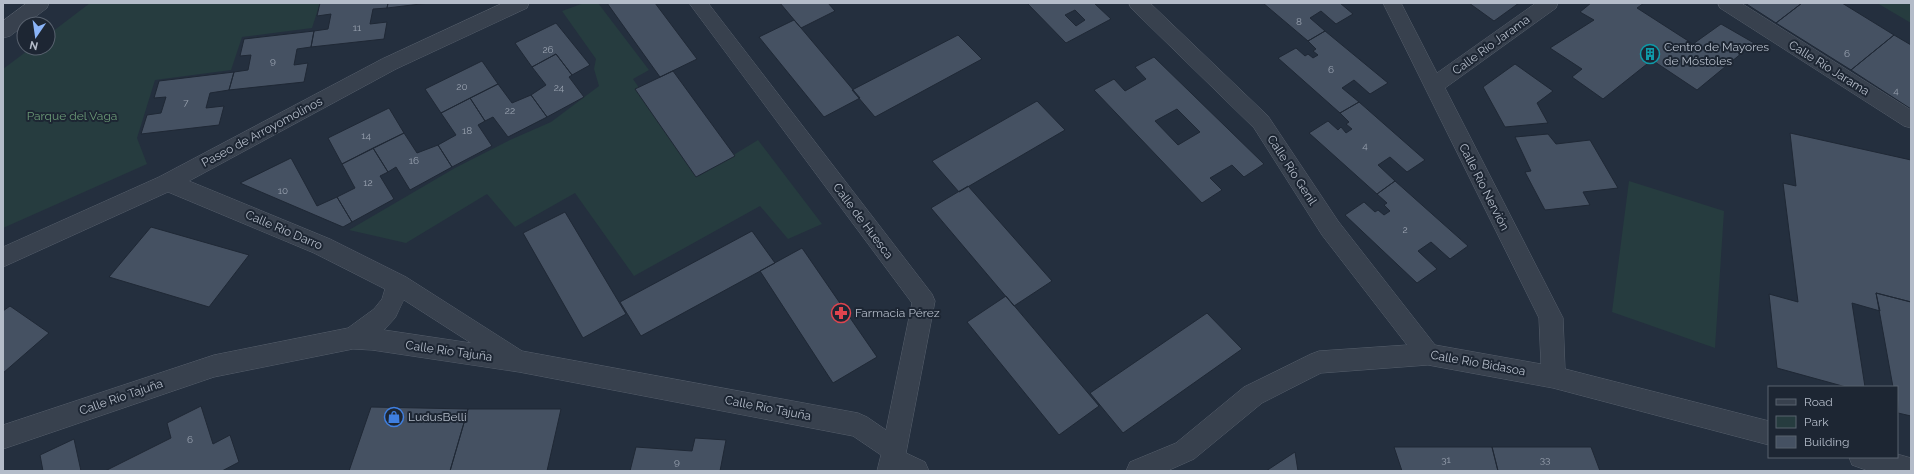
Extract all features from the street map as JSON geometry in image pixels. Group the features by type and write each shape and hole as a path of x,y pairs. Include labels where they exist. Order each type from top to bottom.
{"street":[{"path":"3,31 40,3"},
{"name":"Paseo de Arroyomolinos","path":"3,256 167,183 389,64 520,3"},
{"name":"Calle de Huesca","path":"698,3 924,301 893,460"},
{"name":"Calle Río Genil","path":"1138,3 1261,122 1330,228 1428,354"},
{"name":"Calle Río Nervión","path":"1392,3 1551,318 1553,377"},
{"name":"Calle Río Jarama","path":"1434,86 1549,3"},
{"name":"Calle Río Jarama","path":"1727,3 1911,120"},
{"name":"Calle Río Darro","path":"167,183 184,188 322,246 398,284 519,361"},
{"path":"353,338 378,322 393,304 398,284"},
{"name":"Calle Río Tajuña","path":"3,437 214,366 353,338 372,339 519,361 858,425 893,460"},
{"name":"Calle Río Bidasoa","path":"1139,471 1185,451 1253,395 1319,362 1428,354 1553,377 1768,433"},
{"path":"1865,458 1911,470"},
{"path":"893,460 916,471"}],"green space":[{"name":"Parque del Vaga","path":"90,3 320,3 312,28 242,37 231,70 155,80 137,138 147,164 3,228 3,69 20,56 56,56 56,29"},
{"path":"584,3 598,3 649,70 633,79 699,176 758,140 822,224 788,239 760,206 634,276 575,193 515,227 487,194 406,243 349,230 455,168 510,140 551,122 599,86 594,69 596,59 562,11"},
{"path":"1877,3 1911,3 1911,23"},
{"path":"1629,181 1724,211 1715,348 1612,312"}],"building":[{"path":"320,3 388,3 387,8 373,9 370,24 387,22 384,39 311,47 314,31 328,29 331,14 317,16"},
{"path":"388,3 429,3 387,8"},
{"path":"607,3 655,3 697,59 660,77"},
{"path":"780,3 828,3 835,11 801,28"},
{"path":"1027,3 1094,3 1111,19 1066,43","holes":["1075,10 1085,20 1076,26 1065,15"]},
{"path":"1263,3 1340,3 1353,14 1336,24 1321,11 1310,18 1325,31 1308,41"},
{"path":"1469,3 1519,3 1494,21"},
{"name":"Centro de Mayores de Móstoles","path":"1591,3 1644,3 1637,8 1693,44 1721,24 1754,43 1697,90 1652,60 1603,99 1572,77 1582,69 1550,48 1594,20 1580,12"},
{"path":"1745,3 1802,3 1776,23"},
{"path":"1802,3 1842,3 1894,35 1851,70 1776,23"},
{"path":"794,20 860,98 824,117 759,37"},
{"path":"556,23 590,65 572,75 556,54 532,67 515,43"},
{"path":"314,31 311,47 297,49 294,65 308,63 304,82 229,90 234,72 248,70 251,55 240,56 244,39"},
{"path":"1325,31 1388,83 1370,94 1354,80 1342,88 1359,102 1340,113 1278,58 1296,48 1305,56 1308,54 1313,58 1318,55 1313,51 1316,49 1308,41"},
{"path":"958,35 982,59 875,117 852,90"},
{"path":"1894,35 1911,45 1911,109 1851,70"},
{"path":"556,54 572,75 569,77 584,97 547,117 531,95 546,85 532,67"},
{"path":"1154,57 1264,164 1244,177 1232,165 1210,178 1222,190 1202,203 1094,90 1114,79 1125,91 1146,79 1135,67","holes":["1177,109 1200,132 1178,145 1155,121"]},
{"path":"482,61 498,84 441,113 425,89"},
{"path":"1515,64 1553,91 1537,103 1548,123 1505,127 1483,87"},
{"path":"673,71 735,156 696,177 635,89"},
{"path":"234,72 229,90 210,93 206,108 224,106 219,125 141,134 147,115 161,113 166,97 154,98 159,81"},
{"path":"498,84 512,103 531,95 547,117 508,137 493,117 485,121 470,98"},
{"path":"470,98 485,121 478,125 492,146 452,167 438,145 456,135 441,113"},
{"path":"1037,101 1065,130 959,192 932,161"},
{"path":"1359,102 1425,160 1407,172 1390,157 1378,165 1395,181 1377,194 1309,133 1328,121 1338,130 1341,127 1346,133 1352,129 1346,124 1349,122 1340,113"},
{"path":"389,108 404,133 342,164 328,138"},
{"path":"404,133 417,153 438,145 452,167 410,190 396,167 388,172 373,148"},
{"path":"1790,133 1911,160 1911,302 1876,293 1880,311 1852,303 1865,386 1842,386 1777,368 1769,294 1798,302 1783,183 1796,186"},
{"path":"1548,134 1556,144 1590,140 1618,188 1583,192 1590,205 1545,210 1525,172 1531,171 1515,137"},
{"path":"373,148 388,172 380,176 394,199 352,222 337,197 355,188 342,164"},
{"path":"291,158 317,206 337,197 352,222 343,227 240,183"},
{"path":"1395,181 1468,246 1450,259 1431,242 1418,251 1437,269 1417,283 1345,215 1364,202 1375,212 1378,210 1384,215 1390,211 1384,205 1387,203 1377,194"},
{"path":"968,186 1052,281 1014,306 931,208"},
{"path":"565,212 626,314 583,338 523,233"},
{"path":"151,227 249,255 209,307 109,277"},
{"path":"752,231 775,263 641,336 620,302"},
{"path":"802,248 877,357 833,383 760,271"},
{"path":"1876,293 1911,302 1911,416 1898,413 1898,386 1893,386"},
{"path":"1006,296 1099,406 1059,435 967,322"},
{"path":"10,306 49,333 3,373 3,311"},
{"path":"1207,313 1242,349 1123,433 1090,393"},
{"path":"201,406 213,444 230,435 239,462 222,471 105,471 171,438 167,423"},
{"path":"371,407 468,409 450,471 349,471"},
{"path":"468,409 561,409 547,471 450,471"},
{"path":"695,438 726,440 720,471 630,471 636,447 692,451"},
{"path":"74,439 81,471 43,471 40,455"},
{"path":"1394,447 1492,447 1498,471 1402,471"},
{"path":"1492,447 1591,447 1600,471 1498,471"},
{"path":"1295,452 1298,471 1266,471"}],"place":[{"name":"Centro de Mayores de Móstoles","path":"1650,54"},
{"name":"Farmacia Pérez","path":"841,313"},
{"name":"LudusBelli","path":"394,417"}]}
